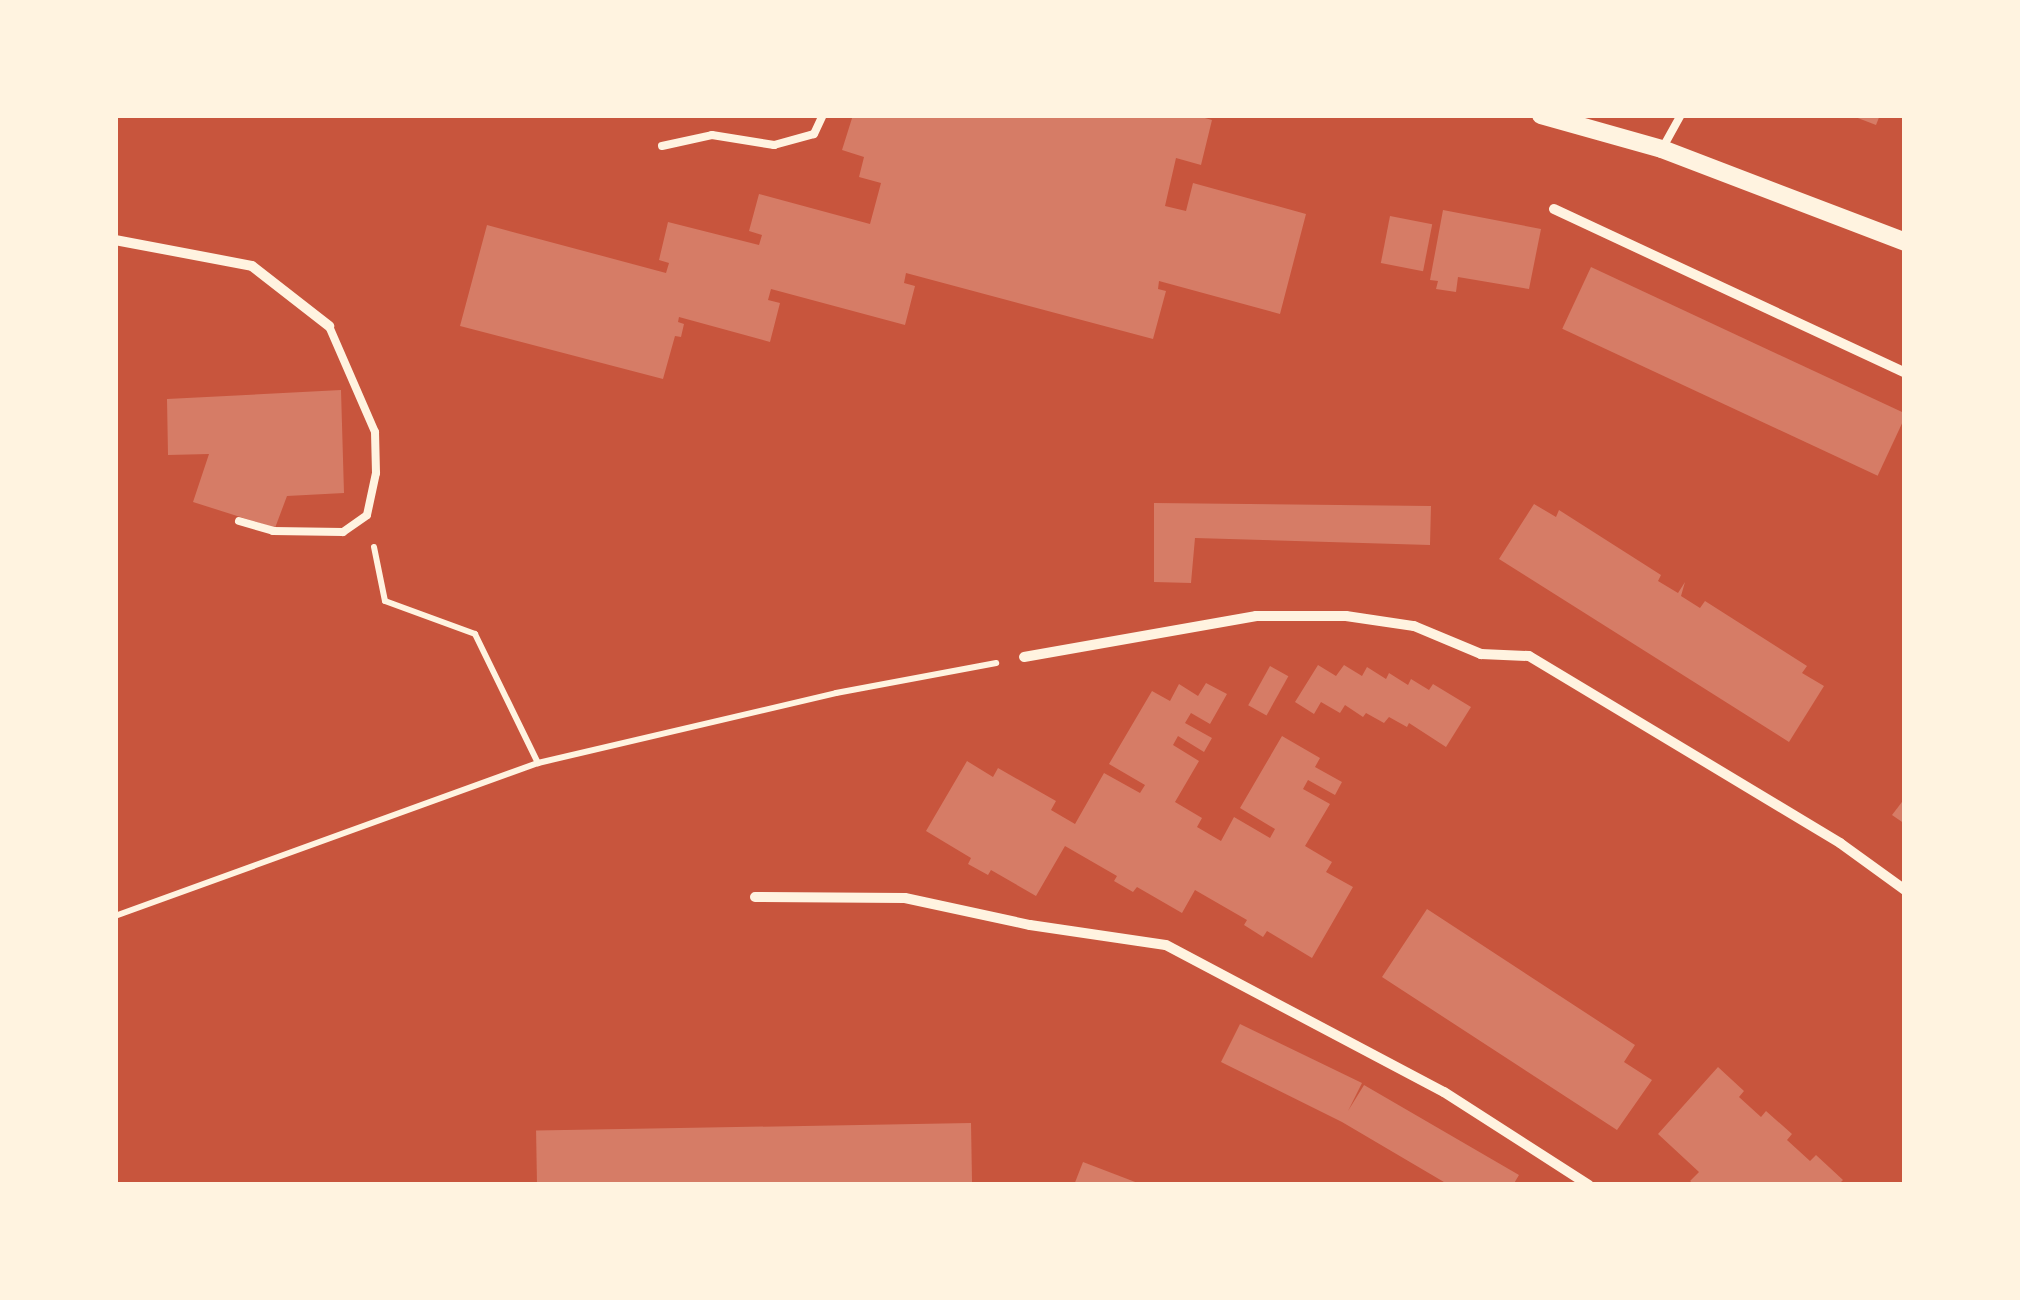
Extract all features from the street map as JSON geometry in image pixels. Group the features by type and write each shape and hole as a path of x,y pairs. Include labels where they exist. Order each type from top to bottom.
{"street":[{"path":"1541,115 1662,149 1905,242"},
{"path":"1554,208 1905,373"},
{"path":"115,240 252,266 329,326"},
{"path":"1024,658 1256,616 1328,616 1414,626 1482,654 1530,656 1840,843 1905,890"},
{"path":"755,897 904,898 1030,925 1166,945 1444,1092 1588,1185"}],"lane":[{"path":"662,146 712,135 774,145 814,134 824,115"},
{"path":"1662,149 1681,115"},
{"path":"239,521 273,531 343,532 367,515 376,473 374,432 329,326"}],"path":[{"path":"367,515 386,601 475,634 538,763"},
{"path":"115,916 538,763 836,693 1024,658"}],"building":[{"path":"853,115 1194,115 1212,120 1201,165 1176,158 1165,206 1186,211 1193,183 1306,214 1280,314 1159,281 1158,289 1166,291 1153,339 906,273 904,283 915,286 905,325 771,289 768,300 780,303 770,342 679,317 678,322 684,324 681,337 675,336 663,379 460,326 487,225 666,273 669,263 659,260 668,222 759,245 762,235 749,231 759,194 870,224 881,183 859,177 864,157 842,150"},
{"path":"1850,115 1880,115 1876,125"},
{"path":"1443,210 1541,229 1529,289 1458,277 1456,292 1436,289 1438,281 1430,280"},
{"path":"1390,216 1432,224 1423,271 1381,263"},
{"path":"1591,267 1905,413 1878,476 1562,329"},
{"path":"341,390 344,493 287,496 275,528 193,502 209,454 168,455 167,399"},
{"path":"1154,503 1431,506 1430,545 1195,538 1191,583 1154,582"},
{"path":"1534,504 1556,517 1559,510 1661,575 1658,581 1678,593 1685,582 1681,596 1700,608 1705,601 1807,666 1802,673 1824,686 1789,742 1499,559"},
{"path":"1318,665 1336,676 1344,665 1362,676 1367,667 1386,679 1389,673 1408,685 1411,679 1429,690 1433,684 1471,707 1446,747 1409,723 1407,727 1389,717 1384,723 1366,713 1363,717 1345,705 1340,713 1321,702 1314,714 1295,702"},
{"path":"1270,666 1288,676 1267,716 1248,705"},
{"path":"1206,683 1227,694 1210,724 1191,713 1185,723 1212,738 1204,752 1178,736 1173,745 1199,761 1175,802 1202,818 1197,827 1221,841 1234,817 1270,838 1275,829 1240,808 1282,736 1320,758 1315,767 1342,782 1335,795 1308,780 1303,789 1330,804 1305,846 1332,862 1326,872 1353,887 1312,958 1267,931 1263,937 1244,925 1247,920 1195,890 1182,913 1137,887 1133,892 1114,881 1117,876 1065,846 1036,896 991,870 988,875 968,864 971,858 926,831 967,761 993,777 998,768 1056,801 1051,810 1075,824 1104,773 1140,793 1145,785 1109,764 1152,691 1170,701 1179,684 1198,696"},
{"path":"1905,798 1905,824 1892,815"},
{"path":"1427,909 1635,1045 1624,1062 1652,1080 1617,1130 1382,977"},
{"path":"1240,1024 1362,1083 1348,1111 1364,1085 1519,1175 1513,1185 1449,1185 1342,1122 1221,1062"},
{"path":"1718,1067 1744,1091 1739,1097 1761,1117 1766,1111 1792,1134 1787,1140 1810,1161 1816,1155 1843,1180 1838,1185 1695,1185 1690,1181 1699,1172 1658,1134"},
{"path":"971,1123 972,1185 537,1185 536,1131"},
{"path":"1083,1162 1143,1185 1074,1185"}]}
